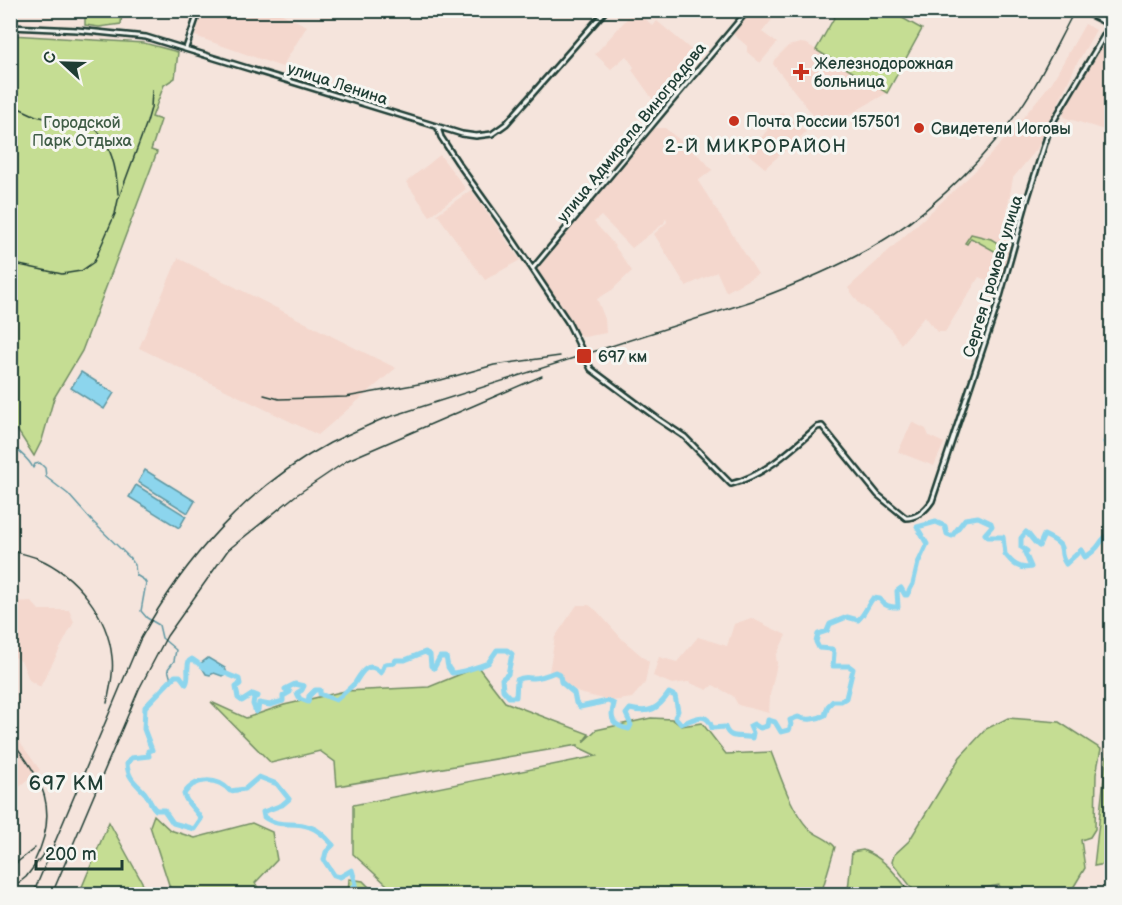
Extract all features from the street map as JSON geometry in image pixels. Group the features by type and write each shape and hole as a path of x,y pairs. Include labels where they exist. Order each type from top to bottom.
{"main road":[{"path":"1081,10 1112,24"}],"street":[{"path":"186,48 199,10"},
{"name":"улица Ленина","path":"10,27 134,35 186,48 438,128 476,136 492,134 506,124 606,10"},
{"name":"улица Адмирала Виноградова","path":"533,268 748,10"},
{"name":"Сергея Громова улица","path":"533,268 568,322 589,367 685,437 731,484 745,481 817,427 822,426 878,495 906,518 912,518 927,509 932,501 998,304 1050,127 1112,24"},
{"path":"1104,35 1112,34"},
{"path":"438,128 458,163 533,268"}],"shaded area":[{"path":"203,11 276,11 307,26 282,67 195,36"},
{"path":"634,11 637,11 653,26 657,21 701,58 659,108 632,70 634,67 626,56 611,69 595,54"},
{"path":"751,11 779,11 762,32 777,43 760,63 747,52 747,46 732,33"},
{"path":"1085,24 1096,30 1075,67 1037,149 1013,178 1002,238 1011,247 1002,277 995,284 979,277 945,332 937,332 925,316 901,344 889,327 859,303 848,288 973,173 1007,137 1052,82"},
{"path":"1109,39 1112,41 1111,132 1066,118 1063,115 1067,102"},
{"path":"807,44 887,93 824,129 773,64 788,46"},
{"path":"782,112 806,132 765,168 748,154"},
{"path":"654,128 665,128 704,160 712,170 698,181 758,274 726,292 717,272 686,286 654,234 667,222 666,218 664,223 632,248 601,216 594,222 632,271 612,290 597,299 605,319 606,333 584,337 575,332 536,268"},
{"path":"440,155 466,189 430,216 406,182"},
{"path":"471,190 520,260 485,280 437,214"},
{"path":"178,258 396,368 318,435 139,348"},
{"path":"912,422 926,429 929,436 944,443 934,466 898,452"},
{"path":"31,601 39,610 69,610 74,622 40,687 29,680 22,662 11,654 11,609 16,602"},
{"path":"577,605 589,605 597,611 623,640 649,662 645,683 632,698 612,701 579,693 549,672 555,637"},
{"path":"751,618 786,635 776,656 777,664 770,695 769,713 738,705 733,696 713,685 707,690 688,682 672,684 653,676 659,657 677,662 698,637 727,646 734,624"},
{"path":"11,730 40,770 10,794"}],"green space":[{"path":"85,11 122,11 121,24 99,27 85,25"},
{"path":"838,11 890,11 922,29 887,93 816,50"},
{"name":"Городской Парк Отдыха","path":"11,35 144,43 178,52 175,78 164,85 152,117 161,120 151,150 157,152 82,351 54,398 42,440 34,456 18,431 11,426"},
{"path":"971,234 996,242 1000,248 998,253 971,238 967,244 965,243"},
{"path":"478,667 505,702 589,734 583,742 596,730 651,718 672,719 681,726 702,723 726,754 771,752 786,792 802,820 811,831 835,847 821,894 397,894 353,854 353,805 597,756 578,745 337,786 335,762 320,751 271,763 211,702 246,718 284,705 345,691 429,687"},
{"path":"1008,718 1059,722 1101,749 1096,774 1095,829 1090,837 1081,840 1085,868 1073,888 1043,894 1021,891 1005,894 999,885 955,894 914,894 892,862 894,855 909,841 960,757 986,729"},
{"path":"1111,723 1111,863 1094,866 1110,725"},
{"path":"154,815 170,830 195,838 252,823 272,832 277,860 255,883 262,894 172,894 150,826"},
{"path":"109,822 142,882 145,894 79,894"},
{"path":"863,850 883,862 909,891 848,890 852,852"},
{"path":"349,879 363,881 376,894 348,894"}],"water":[{"path":"81,372 114,393 104,409 71,388"},
{"path":"145,470 195,501 188,513 138,482"},
{"path":"136,485 186,516 179,528 129,497"},
{"path":"208,658 225,668 227,673 222,676 214,673 206,674 200,664"}],"waterway":[{"path":"10,429 15,433 15,448 33,468 35,464 40,463 45,468 46,477 68,494 135,565 136,575 146,583 141,611 147,618 159,625 162,638 176,650 174,661 168,669 171,680"},
{"path":"1112,434 1105,442 1112,445"},
{"path":"938,523 945,526 947,534 952,536 965,519 978,517 991,523 992,526 985,534 988,537 1003,537 1005,554 1013,563 1023,568 1031,567 1025,553 1027,551 1021,547 1021,538 1026,532 1039,546 1044,535 1058,543 1066,564 1081,550 1085,557 1090,554 1112,532"},
{"path":"222,672 239,679 240,684 236,687 238,698 242,701 253,694 258,696 254,698 253,704 256,712 259,703 270,705 283,701 283,696 290,692 285,689 295,684 304,686 297,693 300,699 308,702 309,696 315,690 320,690 320,694 336,700 369,667 381,673 385,664 405,660 425,652 430,655 431,666 434,668 440,657 446,657 448,667 452,673 455,673 488,663 497,650 507,650 512,654 508,674 502,679 503,690 509,697 516,697 517,680 555,672 560,675 561,682 574,693 576,703 580,707 608,701 614,704 612,718 616,724 624,728 629,729 631,725 626,714 630,709 643,711 653,709 669,693 675,696 678,711 675,717 681,724 703,717 710,722 712,728 725,727 733,736 752,738 753,733 750,726 754,724 760,728 767,726 768,720 775,722 781,732 789,730 790,720 798,717 808,719 825,715 828,706 833,701 846,698 853,669 849,666 833,666 834,653 832,649 819,648 816,642 818,634 827,631 830,624 847,617 858,620 873,598 880,599 888,606 898,607 897,591 901,588 907,595 927,544 917,527 936,522"},
{"path":"205,668 192,659 188,664 186,684 180,676 175,676 145,707 144,729 152,750 148,751 149,756 131,758 127,764 131,777 156,810 164,810 173,823 194,829 201,819 184,794 194,784 213,781 230,791 245,789 259,777 277,784 289,799 282,805 263,812 264,817 276,823 304,825 323,834 333,845 326,852 324,860 334,875 340,877 352,870 356,884 347,894"}],"railway":[{"path":"33,894 140,640 177,581 198,554 245,503 300,461 330,443 380,420 752,301 812,277 869,249 928,208 964,175 996,140 1029,95 1075,10"},
{"path":"10,263 62,274 81,271 94,262 115,214 147,122 152,90"},
{"path":"10,104 36,116 97,130 113,160 118,194"},
{"path":"264,395 279,399 346,397 441,380 494,365 560,356"},
{"path":"52,894 139,689 167,636 228,550 295,496 348,460 542,376"},
{"path":"10,550 37,558 65,574 88,598 97,612 104,626 112,657 112,674 107,703"},
{"path":"10,739 31,767 44,795 47,810 46,825 35,860"},
{"path":"10,868 35,848"},
{"path":"10,890 26,877 45,852"}],"place":[{"name":"Железнодорожная больница","path":"801,72"},
{"name":"Почта России 157501","path":"734,121"},
{"name":"Свидетели Иоговы","path":"919,128"},
{"name":"697 км","path":"584,356"}],"district":[{"name":"2-Й МИКРОРАЙОН","path":"756,146"},
{"name":"697 КМ","path":"67,783"}]}
